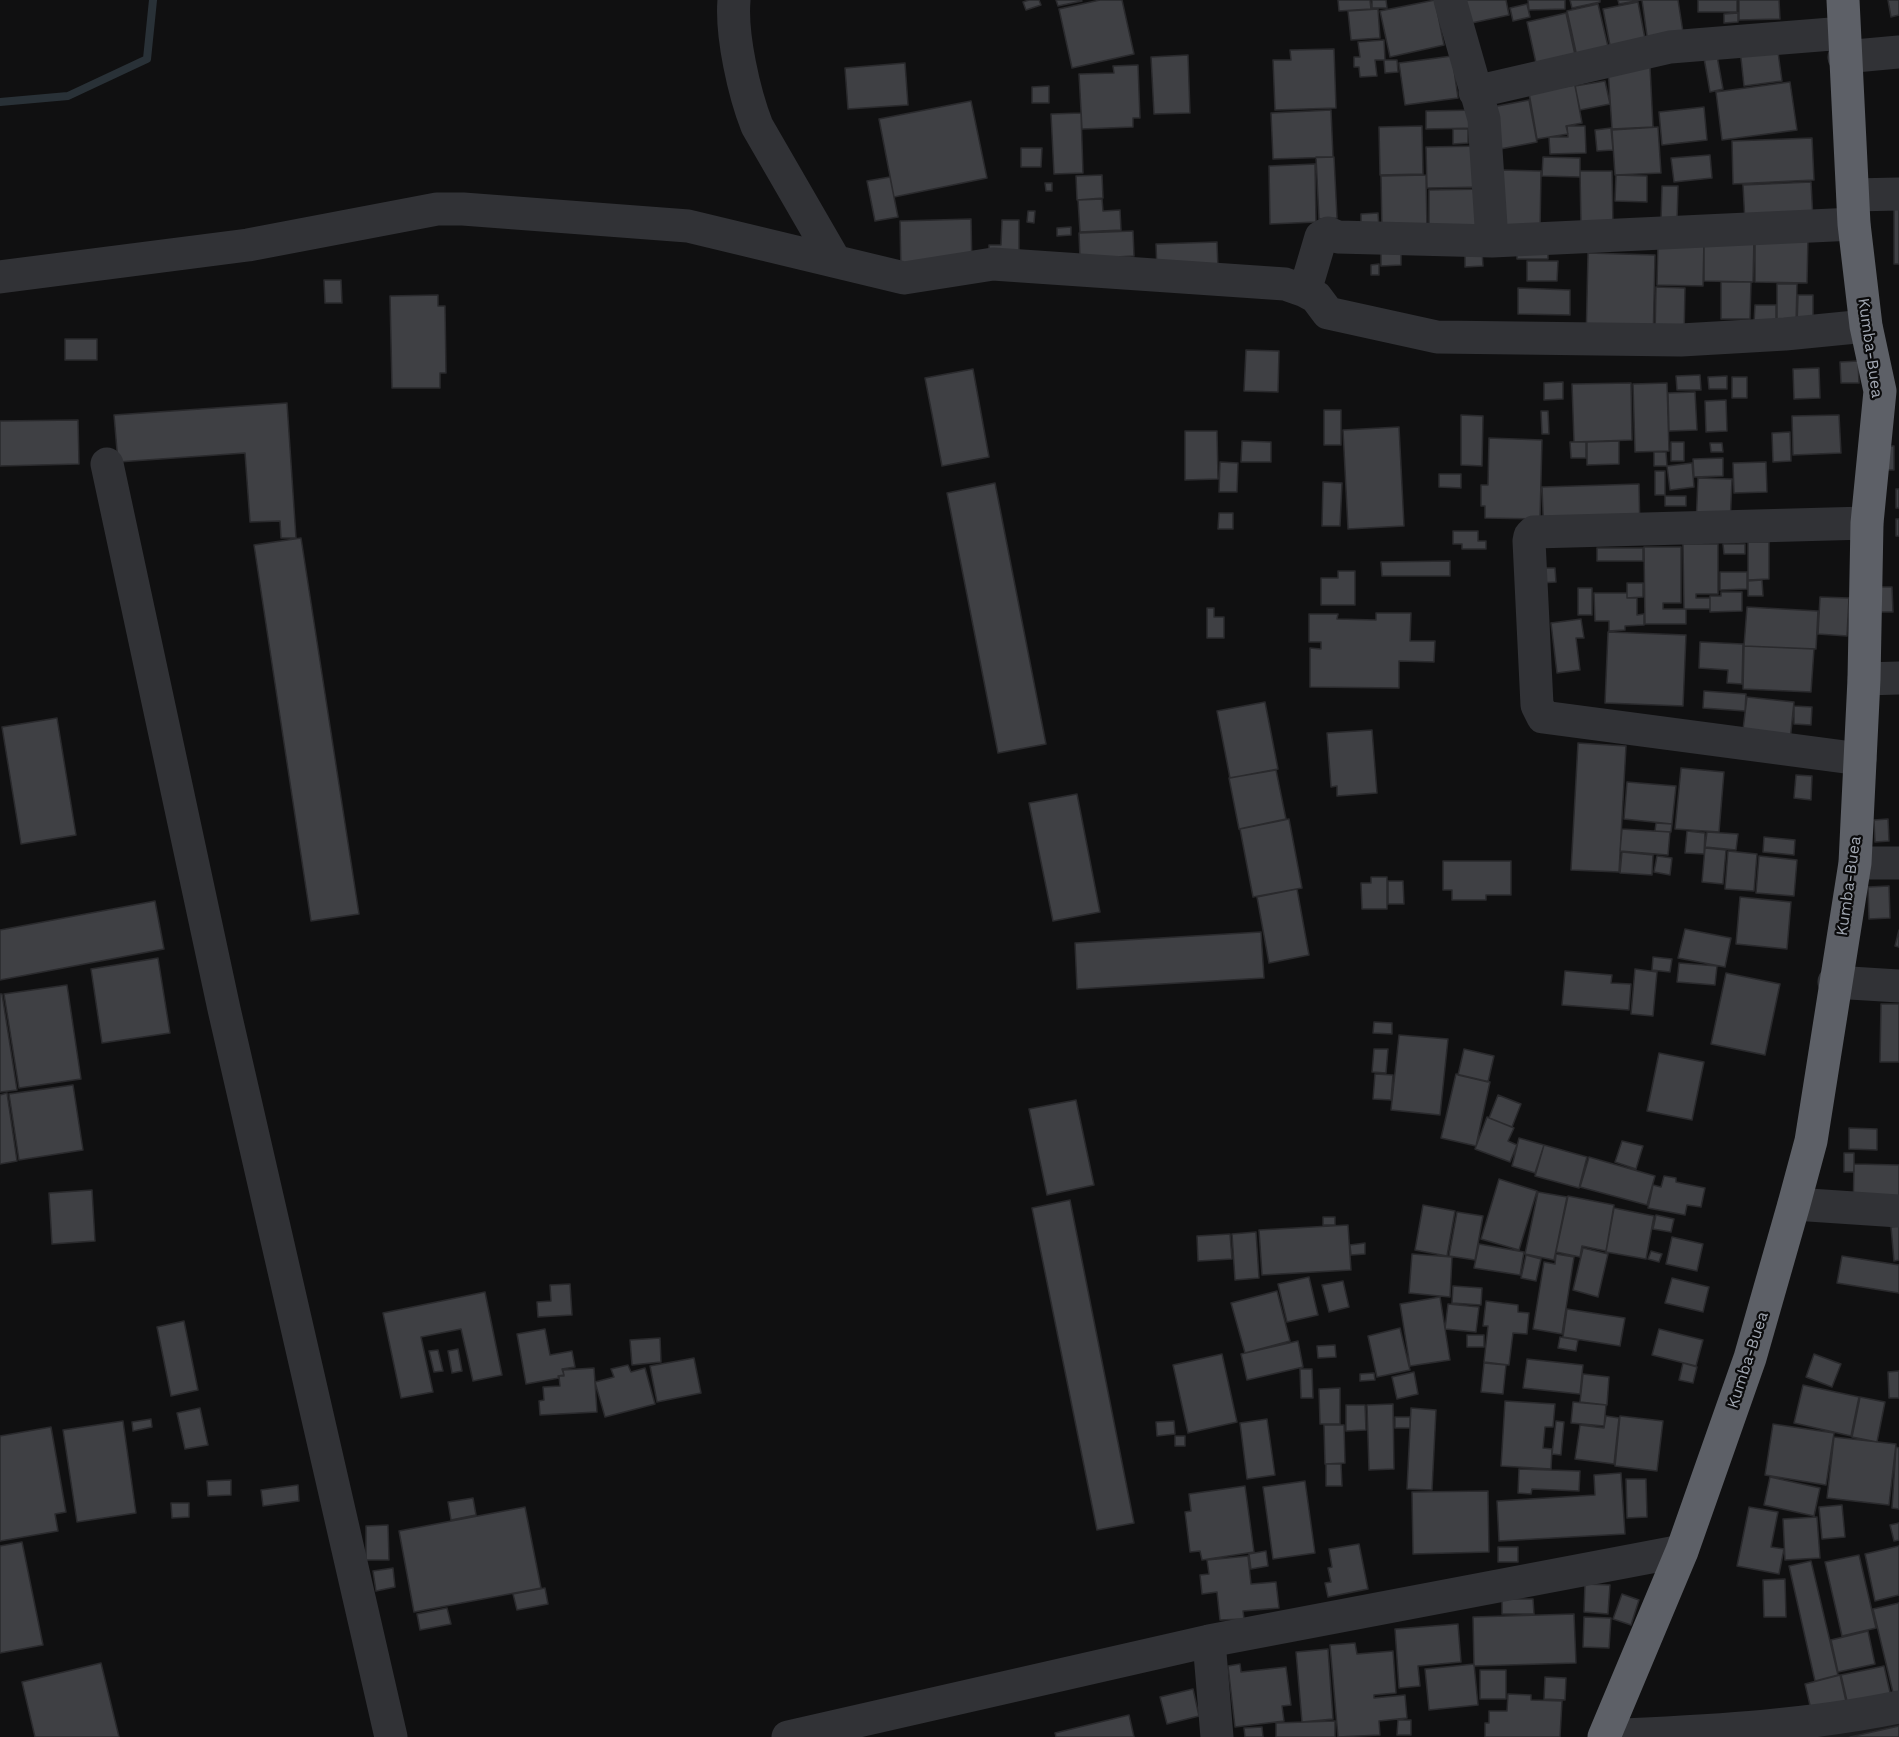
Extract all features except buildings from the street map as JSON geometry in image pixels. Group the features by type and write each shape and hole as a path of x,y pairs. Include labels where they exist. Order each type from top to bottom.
{"highway":[{"name":"Kumba-Buea","path":"1605,1737 1682,1551 1750,1358 1810,1141 1855,863 1864,679 1867,523 1889,392 1866,326 1853,210 1843,0"}],"street":[{"path":"734,0 738,47 749,104 757,126 835,261"},
{"path":"1450,0 1484,119 1492,241"},
{"path":"1475,92 1670,47 1844,45 1899,52"},
{"path":"1305,291 1321,237 1328,233 1338,237 1492,241 1853,210 1899,194"},
{"path":"0,277 248,245 437,209 463,209 688,226 904,278 993,264 1285,284 1316,297 1328,312 1437,337 1682,340 1785,334 1866,326"},
{"path":"107,464 224,1009 391,1737"},
{"path":"1860,759 1543,717 1537,705 1529,541 1534,532 1867,523"},
{"path":"1864,679 1899,678"},
{"path":"1855,863 1899,862"},
{"path":"1834,982 1899,986"},
{"path":"1794,1204 1899,1211"},
{"path":"788,1737 825,1732 1209,1641 1682,1551"},
{"path":"1209,1641 1217,1737"},
{"path":"1605,1737 1691,1732 1853,1716 1899,1707"}],"shaded area":[{"path":"1899,1713 1899,1737 1775,1737"}],"waterway":[{"path":"0,102 68,96 147,59 153,0"}]}
